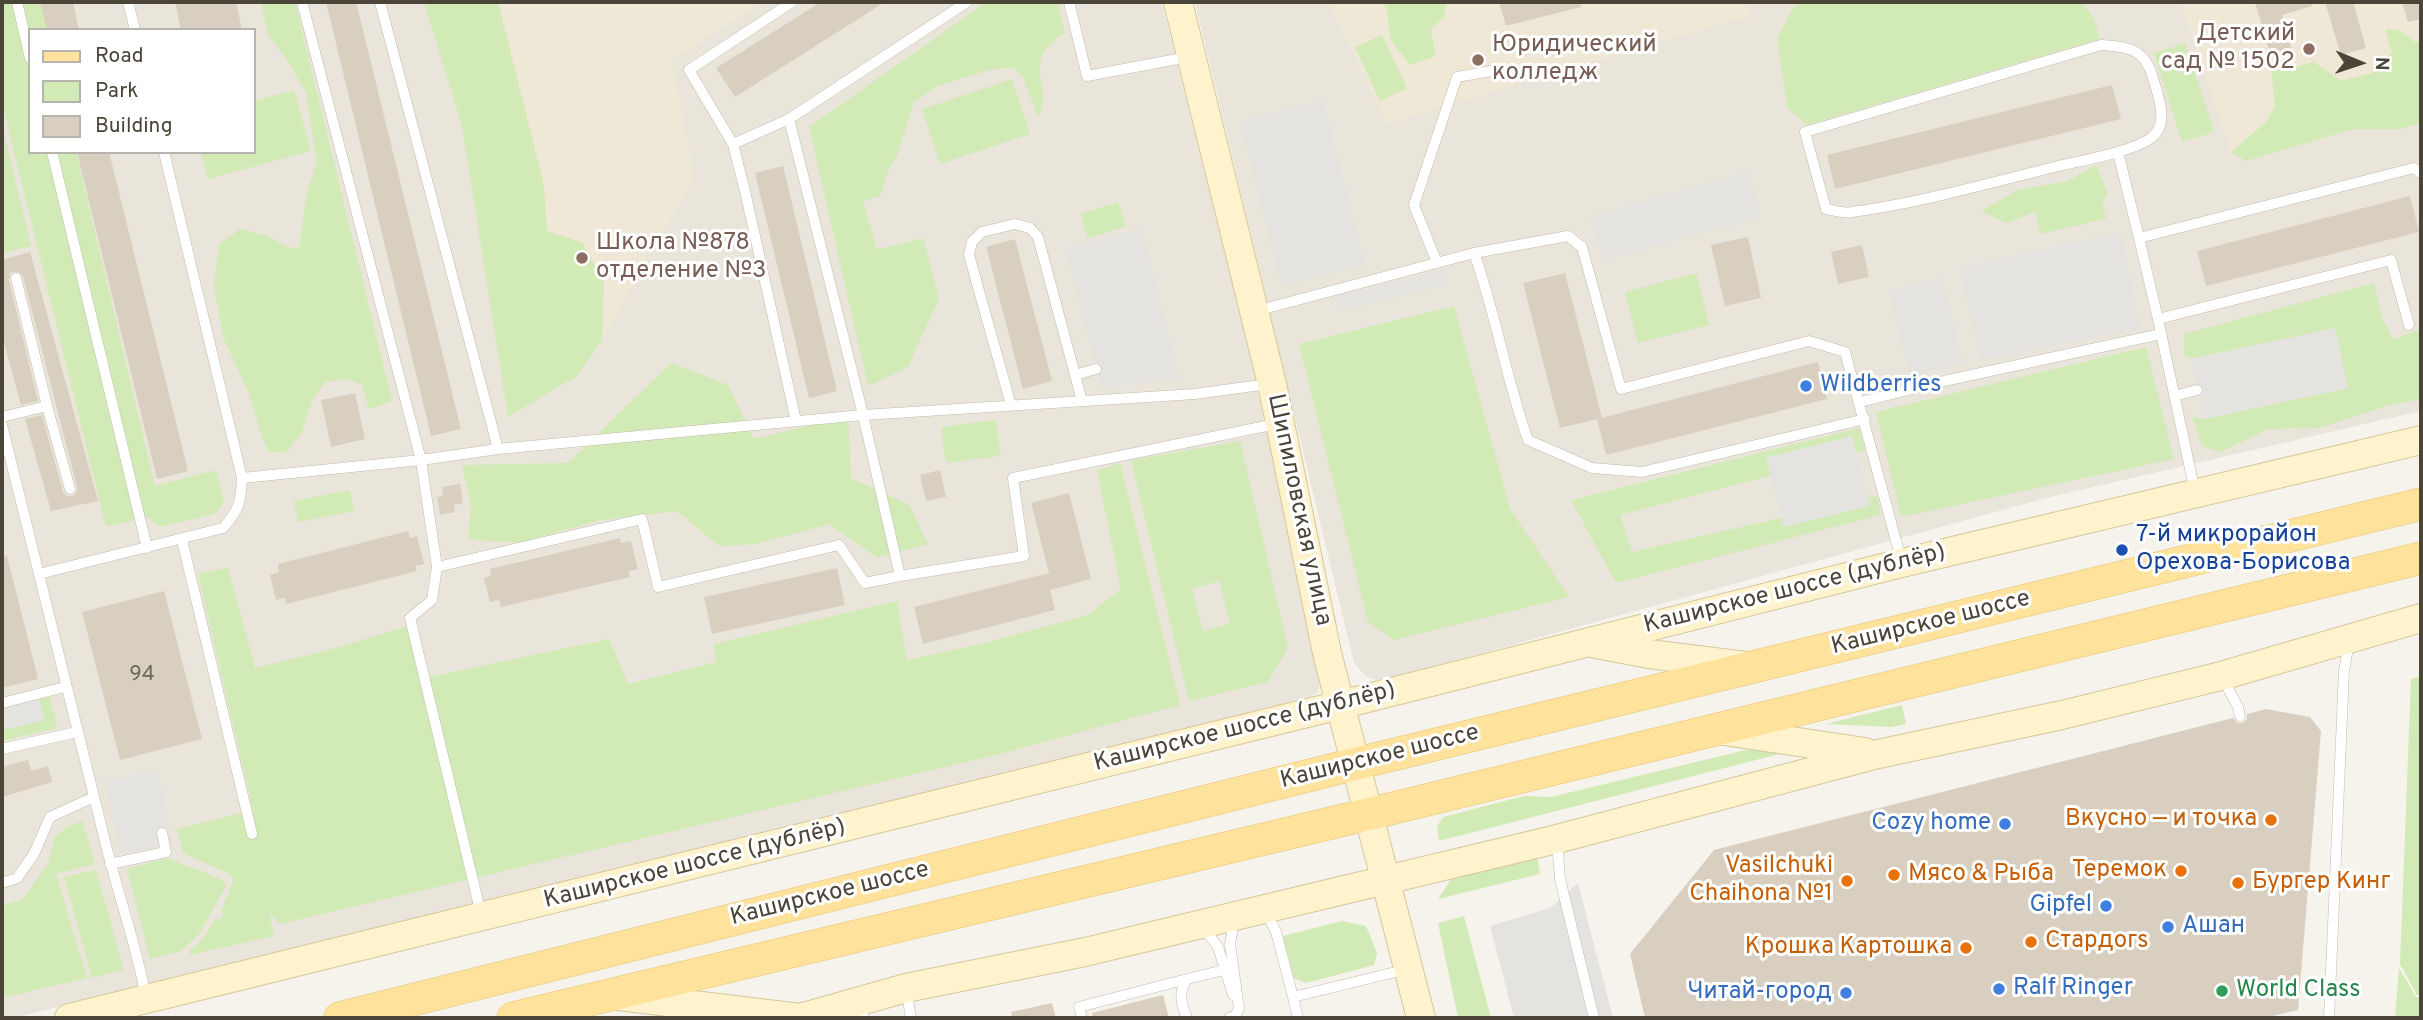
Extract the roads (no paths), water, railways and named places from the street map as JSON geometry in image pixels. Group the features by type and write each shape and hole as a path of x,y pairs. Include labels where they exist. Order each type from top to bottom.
{"main road":[{"name":"Шипиловская улица","path":"1178,2 1281,423 1327,653 1421,1018"},
{"name":"Каширское шоссе (дублёр)","path":"69,1018 482,918 1902,563 2421,440"},
{"name":"Каширское шоссе","path":"340,1018 1355,764 2421,504"},
{"name":"Каширское шоссе","path":"513,1018 1369,814 2421,558"},
{"path":"610,995 800,1018 862,1010 906,988 1085,952 1557,839 1878,754 2062,715 2221,676 2421,618"},
{"path":"1586,642 1649,654 1756,667"},
{"path":"1715,730 1878,754"}],"lane":[{"path":"17,2 28,49"},
{"path":"128,2 134,28"},
{"path":"302,2 421,460 437,567 432,600 410,618 482,918"},
{"path":"380,2 498,449"},
{"path":"792,2 689,69 733,144 796,421"},
{"path":"733,144 789,119 967,2"},
{"path":"1069,2 1087,76 1192,56"},
{"path":"2101,45 2125,47 2140,53 2150,68 2161,110 2161,125 2152,138 2118,152 1849,213 1826,209 1805,132 2101,45"},
{"path":"1437,263 1414,205 1457,78 1497,70"},
{"path":"789,119 900,576"},
{"path":"2118,152 2196,492"},
{"path":"52,154 147,548"},
{"path":"38,574 223,528 237,512 242,478 164,154"},
{"path":"2139,238 2414,168 2421,174"},
{"path":"1011,405 969,255 972,242 982,232 1014,224 1030,228 1038,237 1082,401"},
{"path":"1254,311 1474,253 1569,236 1582,247 1621,389 1809,341 1845,352 1902,563"},
{"path":"1474,253 1483,278 1512,395 1528,440 1592,468 1642,472 1864,419"},
{"path":"2158,318 2391,260 2409,325"},
{"path":"16,278 70,489"},
{"path":"1860,402 2161,334"},
{"path":"1075,375 1096,369"},
{"path":"242,478 421,460 498,449 796,421 1195,394 1272,384"},
{"path":"2174,396 2197,390"},
{"path":"2,417 47,406"},
{"path":"437,567 642,519 657,587 839,545 865,583 1024,556 1013,478 1281,423"},
{"path":"2,425 7,466 38,574 146,999"},
{"path":"182,540 252,834"},
{"path":"2329,1018 2344,671 2349,638"},
{"path":"2221,676 2240,716"},
{"path":"2,703 65,687"},
{"path":"2,749 77,732"},
{"path":"2,883 17,878 34,854 50,817 94,797"},
{"path":"110,864 166,852 162,833"},
{"path":"1557,839 1560,879 1594,1018"},
{"path":"1265,909 1276,932 1298,1018"},
{"path":"1234,917 1230,944 1240,1014"},
{"path":"1201,924 1218,947 1240,1014"},
{"path":"1293,997 1408,969"},
{"path":"1082,1018 1079,1007 1224,970"},
{"path":"1186,1018 1181,988 1187,979"},
{"path":"906,988 911,1018"},
{"path":"1229,1018 1240,1014"}],"place":[{"name":"Детский сад № 1502","path":"2309,49"},
{"name":"Юридический колледж","path":"1478,60"},
{"name":"Школа №878 отделение №3","path":"582,258"},
{"name":"Wildberries","path":"1806,386"},
{"name":"7-й микрорайон Орехова-Борисова","path":"2122,550"},
{"name":"Вкусно — и точка","path":"2271,820"},
{"name":"Cozy home","path":"2005,824"},
{"name":"Теремок","path":"2181,871"},
{"name":"Мясо & Рыба","path":"1894,875"},
{"name":"Vasilchuki Chaihona №1","path":"1847,881"},
{"name":"Бургер Кинг","path":"2238,883"},
{"name":"Gipfel","path":"2106,906"},
{"name":"Ашан","path":"2168,927"},
{"name":"Стардогs","path":"2031,942"},
{"name":"Крошка Картошка","path":"1966,948"},
{"name":"Ralf Ringer","path":"1999,989"},
{"name":"World Class","path":"2222,991"},
{"name":"Читай-город","path":"1846,993"}]}
